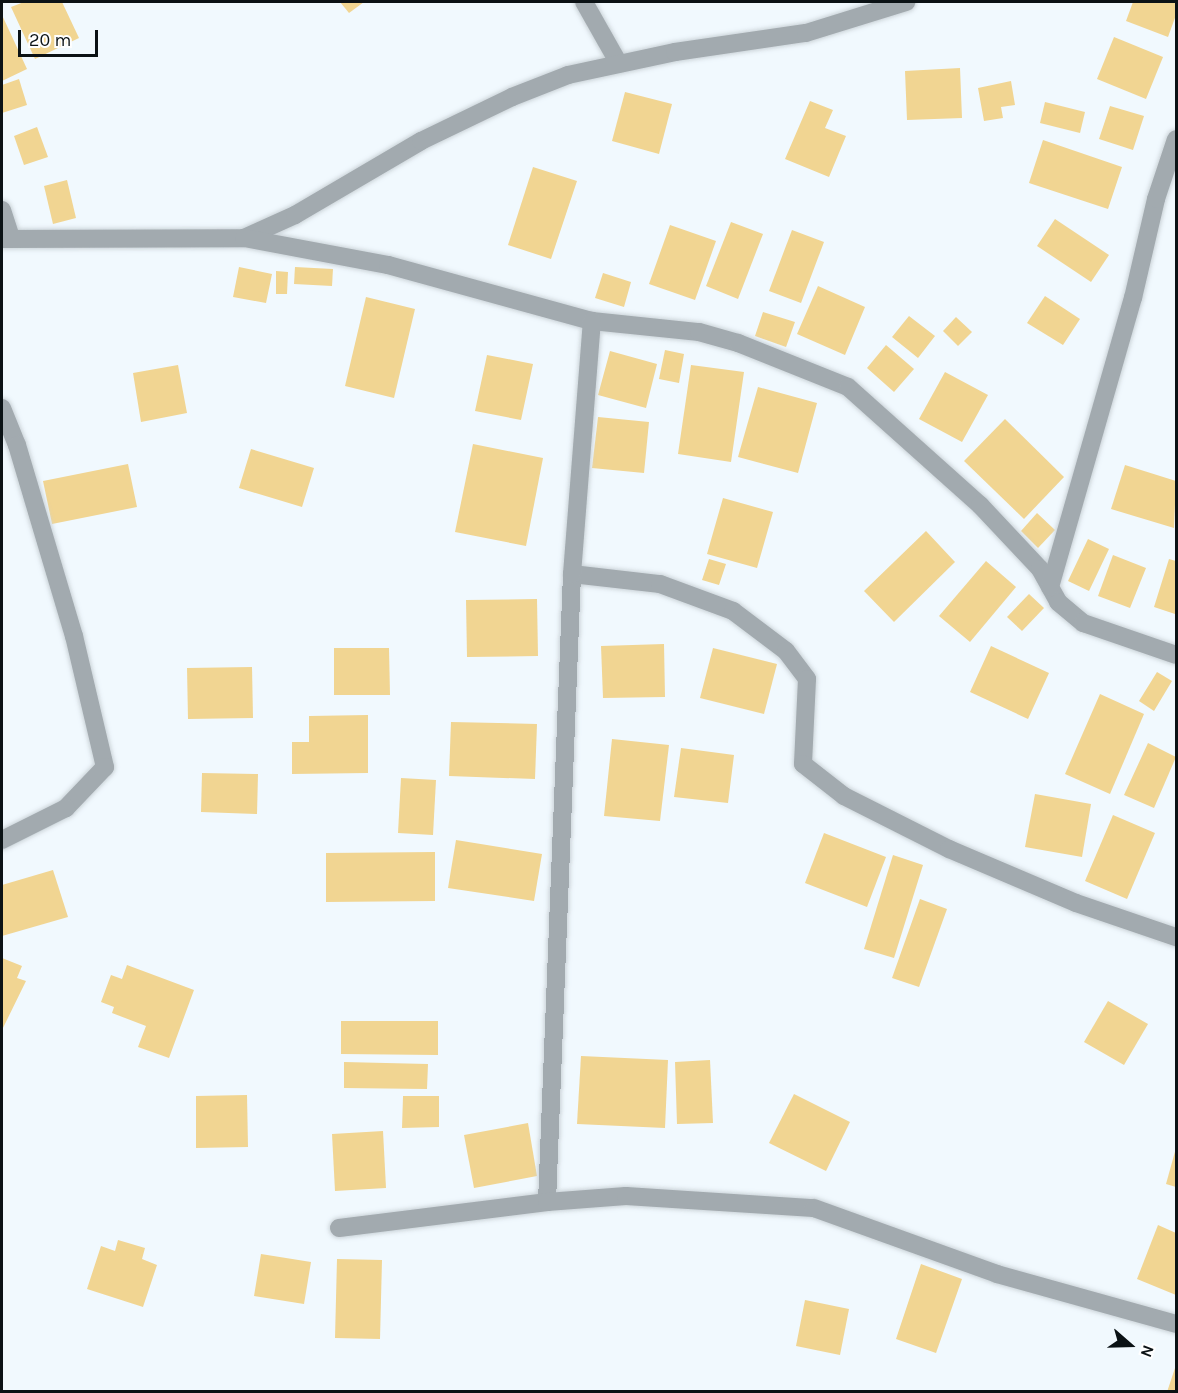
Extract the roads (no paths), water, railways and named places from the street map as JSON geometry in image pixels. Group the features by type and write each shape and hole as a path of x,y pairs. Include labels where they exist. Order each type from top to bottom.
{"street":[{"path":"584,2 618,62"},
{"path":"244,238 295,215 421,141 512,97 568,75 618,62 806,33 906,2"},
{"path":"1050,587 1133,298 1156,199 1176,139"},
{"path":"2,210 6,238 244,238 388,265 592,321 699,332 738,343 848,387 980,505 1040,568 1058,602 1083,623 1176,655"},
{"path":"547,1202 572,574 592,321"},
{"path":"2,408 17,445 74,636 105,767 66,808 2,840"},
{"path":"572,574 660,584 733,611 786,651 807,679 803,764 844,795 960,854 1076,903 1176,937"},
{"path":"339,1228 547,1202 627,1196 814,1208 997,1274 1176,1324"}]}
